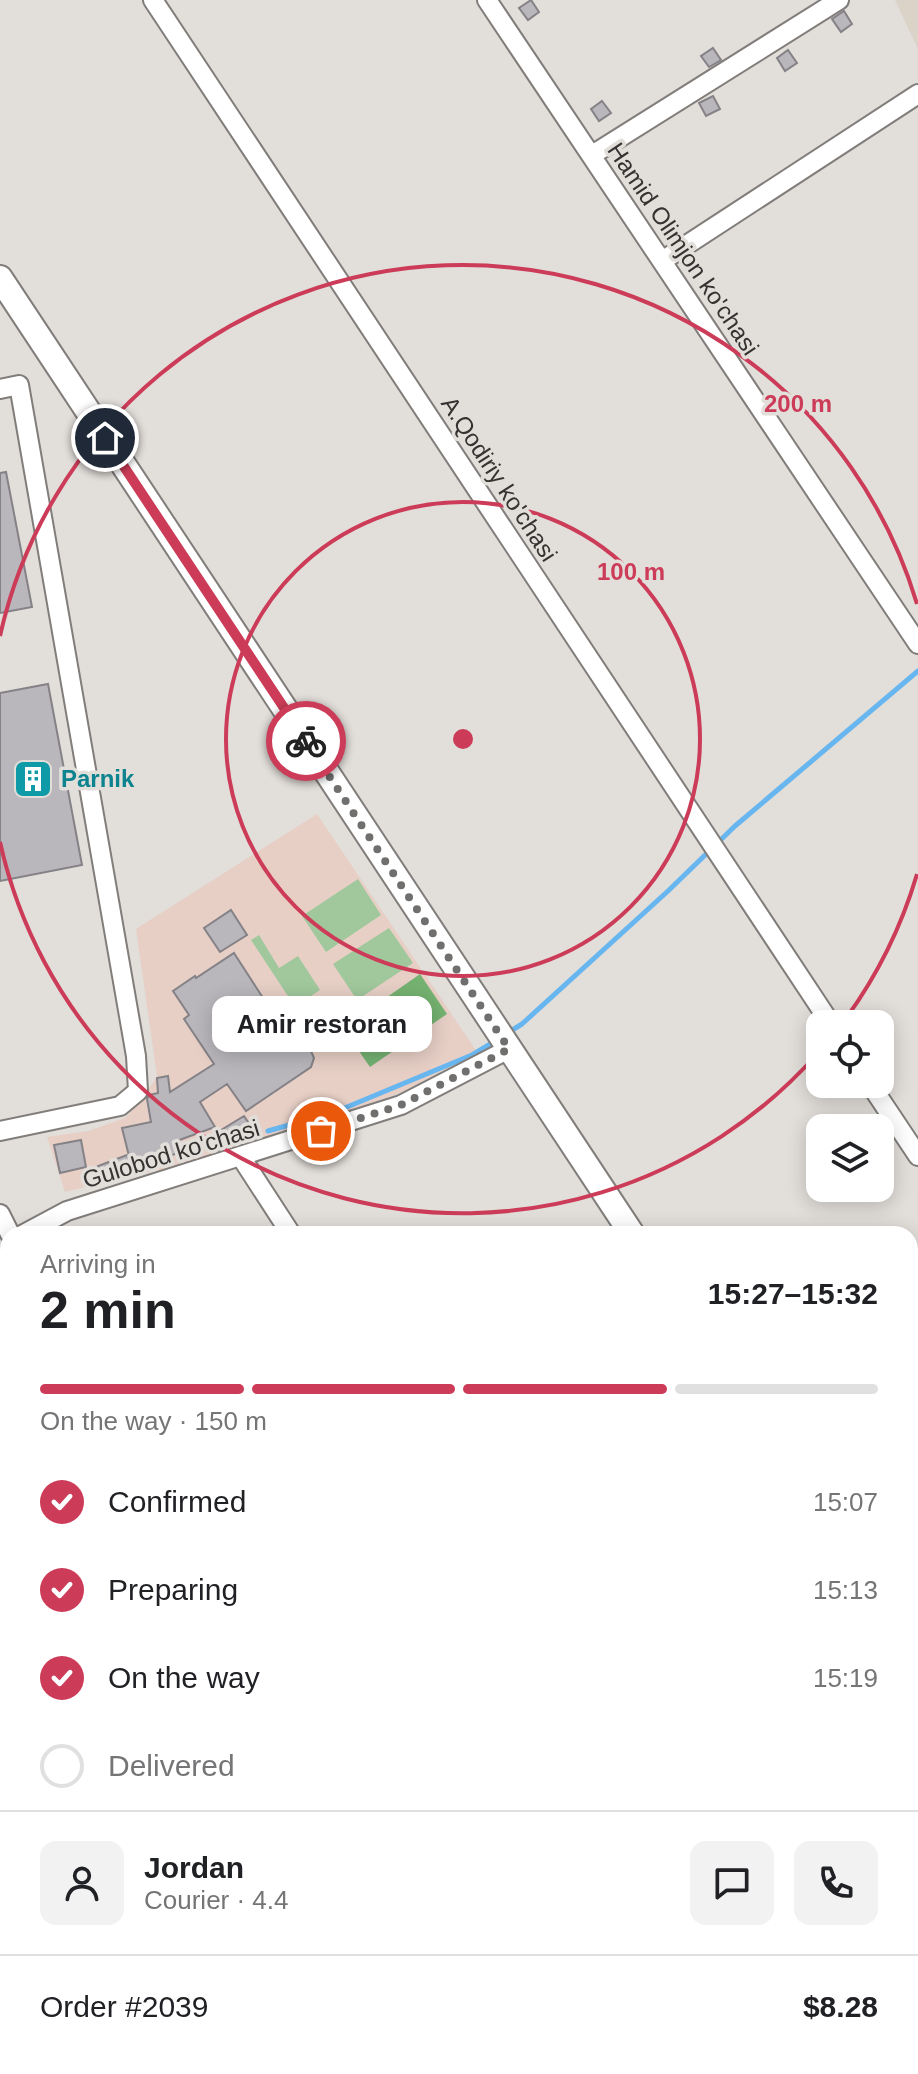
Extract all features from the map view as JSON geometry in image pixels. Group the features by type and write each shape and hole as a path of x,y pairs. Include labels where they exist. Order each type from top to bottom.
{"main road":[{"path":"0,278 627,1226"}],"street":[{"name":"A.Qodiriy ko'chasi","path":"153,0 822,1010"},
{"path":"592,155 839,0"},
{"name":"Hamid Olimjon ko'chasi","path":"497,3 592,155 918,644"},
{"path":"662,261 918,94"},
{"path":"0,389 19,385 136,1056 138,1091 120,1106 0,1131"},
{"name":"Gulobod ko'chasi","path":"39,1226 67,1211 401,1105 509,1049"},
{"path":"879,1098 918,1156"},
{"path":"241,1157 286,1226"}],"shaded area":[{"path":"895,0 918,0 918,49"},
{"path":"317,814 477,1052 402,1092 221,1156 65,1192 47,1137 88,1131 125,1118 142,1100 157,1076 136,929"}],"green space":[{"path":"358,879 381,915 326,952 302,916"},
{"path":"389,928 413,963 357,1000 333,964"},
{"path":"259,935 279,968 298,956 320,990 302,1002 315,1023 309,1028 251,940"},
{"path":"420,974 447,1014 370,1067 343,1028"}],"building":[{"path":"531,0 539,12 528,20 519,8"},
{"path":"844,11 852,24 841,32 832,19"},
{"path":"713,48 721,60 709,67 701,56"},
{"path":"788,50 797,63 785,71 777,58"},
{"path":"713,96 720,109 706,116 699,103"},
{"path":"602,101 611,113 599,121 591,109"},
{"path":"6,472 32,607 0,613 0,473"},
{"name":"Parnik","path":"48,684 82,865 0,881 0,693"},
{"path":"231,910 247,935 220,952 204,928"},
{"path":"234,953 294,1046 307,1046 311,1051 314,1058 311,1067 246,1111 227,1084 200,1102 215,1127 174,1142 176,1154 131,1164 122,1128 151,1122 147,1099 149,1095 158,1093 157,1078 168,1076 170,1092 214,1064 184,1019 189,1015 173,991"},
{"path":"244,1116 254,1131 229,1147 216,1151 208,1138"},
{"path":"81,1140 86,1167 60,1173 54,1145"},
{"path":"127,1155 132,1168 103,1179 98,1166"}],"waterway":[{"path":"509,1032 522,1024 668,891 735,826 918,671"},
{"path":"268,1131 335,1112 472,1055 497,1040"}],"way so far":[{"path":"306,741 509,1049 401,1105 321,1131"}],"place":[{"name":"Parnik","path":"33,779"},
{"name":"Amir restoran","path":"321,1131"}],"route":[{"path":"105,438 306,741"}]}
